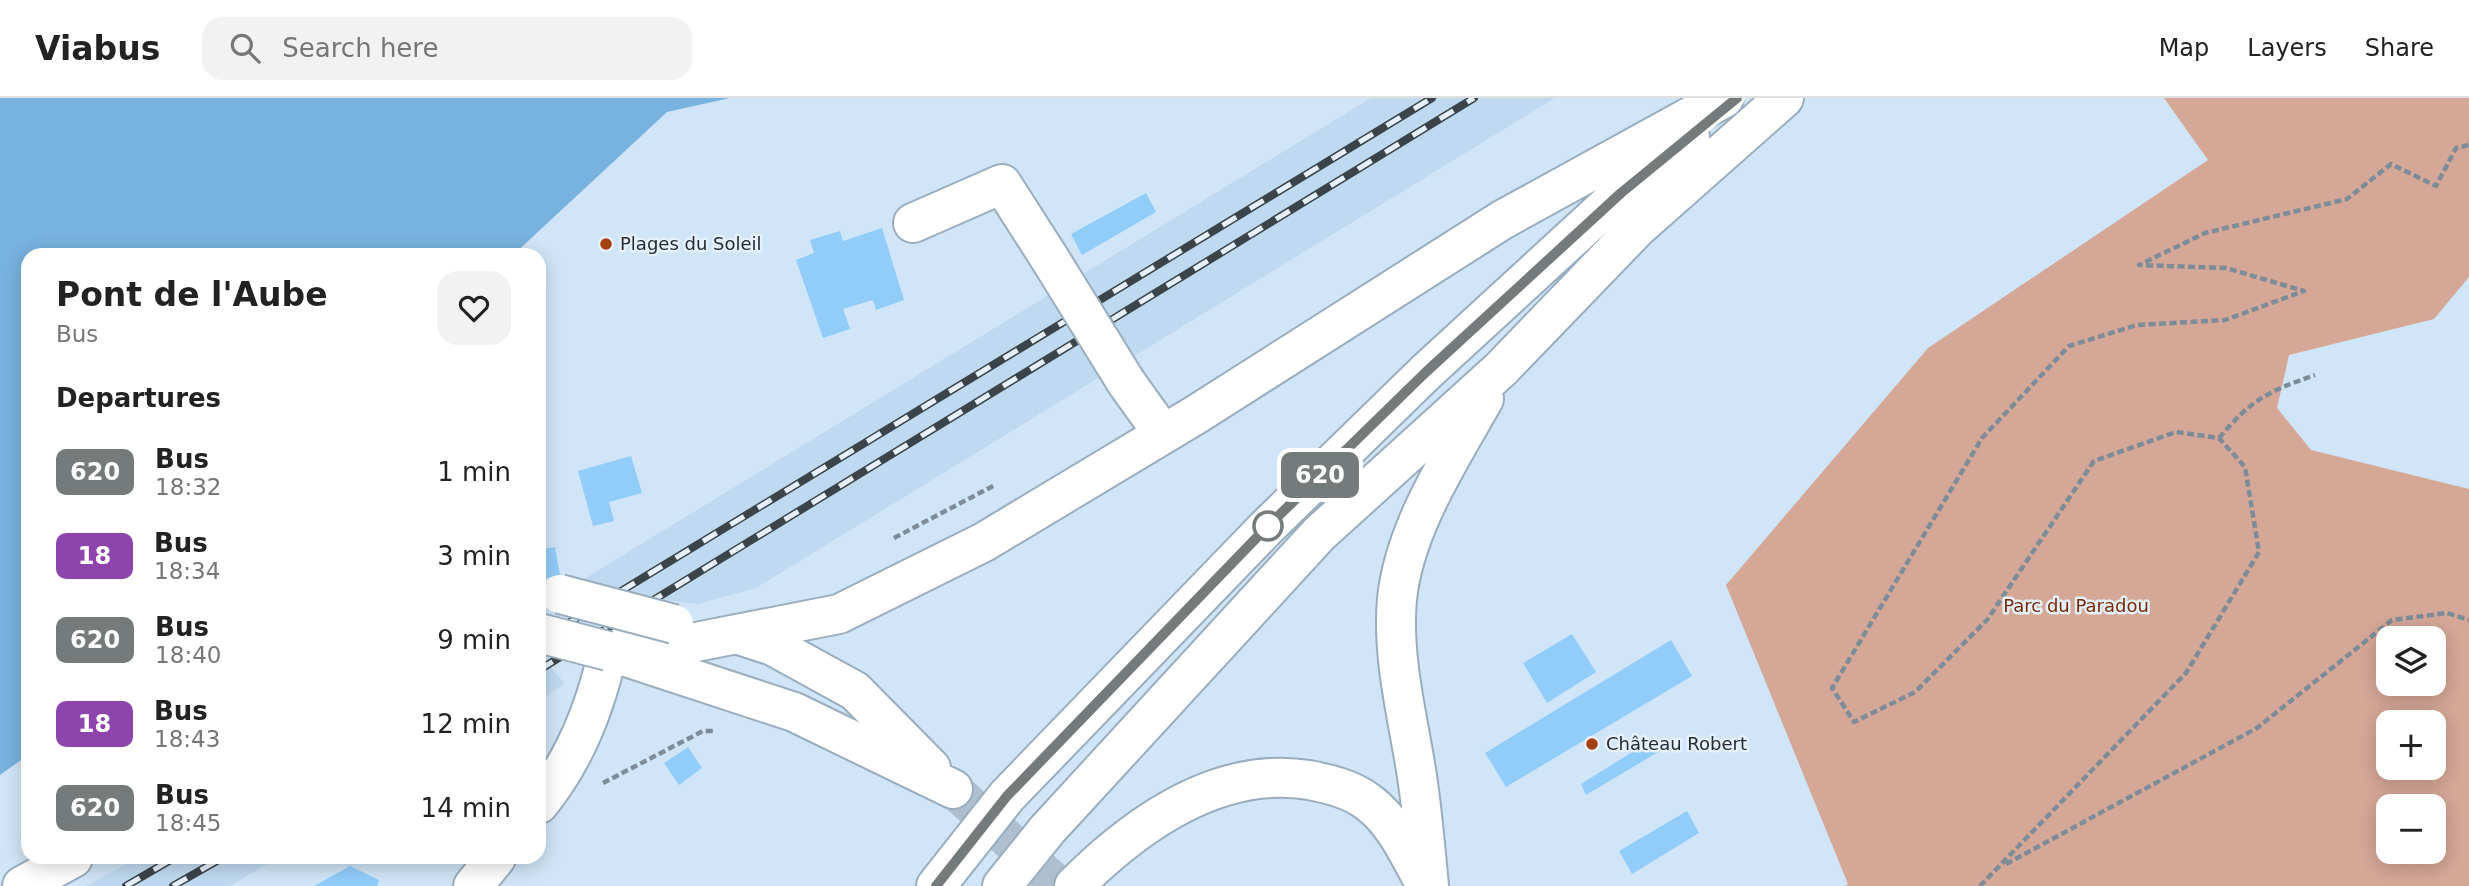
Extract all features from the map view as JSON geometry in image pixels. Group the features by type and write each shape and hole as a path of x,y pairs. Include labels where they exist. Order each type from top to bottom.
{"main road":[{"path":"549,792 596,700 608,651 631,638 686,644 839,614 984,542 1163,435 1502,220 1724,98"},
{"path":"936,886 1007,796 1341,455 1426,372 1621,193 1737,98"},
{"path":"1002,886 1047,830 1319,534 1501,369 1637,228 1784,98"},
{"path":"914,223 1002,184 1126,382 1163,435"},
{"path":"1428,886 1422,807 1396,646 1397,598 1408,550 1428,506 1501,369"},
{"path":"546,595 560,594 674,624 738,634 773,646 855,691 953,789 794,712 608,651 546,635"},
{"path":"1074,886 1129,836 1185,802 1217,787 1258,779 1296,778 1333,784 1368,801 1392,825 1428,886"},
{"path":"22,886 62,864"},
{"path":"473,886 491,864"}],"path":[{"path":"1980,886 2186,673 2259,552 2245,467 2220,438 2176,432 2094,461 1987,620 1915,692 1854,722 1832,688 1982,438 2069,346 2137,325 2225,320 2304,291 2226,268 2140,265 2205,233 2347,199 2391,164 2436,186 2456,148 2469,145"},
{"path":"2220,438 2244,408 2275,389 2315,376"},
{"path":"2002,866 2257,728 2392,620 2446,613 2469,620"},
{"path":"549,792 591,789 703,732 727,730"}],"shaded area":[{"path":"1371,98 1555,98 756,588 698,604 639,597 584,579"},
{"path":"546,663 565,684 546,696"},
{"path":"126,864 267,864 230,886 86,886"}],"green space":[{"name":"Parc du Paradou","path":"2164,98 2469,98 2469,277 2434,319 2289,355 2277,408 2311,450 2469,489 2469,886 1845,886 1848,884 1726,585 1928,348 2208,160"}],"water":[{"path":"0,98 730,98 667,112 521,248 21,248 21,760 0,775"}],"building":[{"path":"1146,193 1156,212 1082,255 1071,234"},
{"path":"882,228 904,300 876,310 873,300 843,309 850,329 823,338 796,260 814,253 810,240 840,231 843,241"},
{"path":"631,456 642,493 609,502 614,521 593,526 578,471"},
{"path":"555,547 560,575 546,578 546,549"},
{"path":"1572,634 1596,672 1547,703 1523,663"},
{"path":"1671,640 1692,676 1506,787 1485,753"},
{"path":"1653,739 1660,751 1586,795 1581,784"},
{"path":"688,747 702,768 679,785 664,763"},
{"path":"1687,811 1699,833 1632,874 1619,851"},
{"path":"350,866 379,880 377,886 314,886"}],"tunnel":[{"path":"953,789 1059,886"}],"railway":[{"path":"546,637 1432,98"},
{"path":"546,666 1474,98"},
{"path":"126,886 164,864"},
{"path":"173,886 212,864"}],"bus line":[{"name":"620","path":"936,886 1007,796 1265,529 1426,372 1621,193 1737,98"}],"place":[{"name":"Plages du Soleil","path":"606,244"},
{"name":"Château Robert","path":"1592,744"}]}
